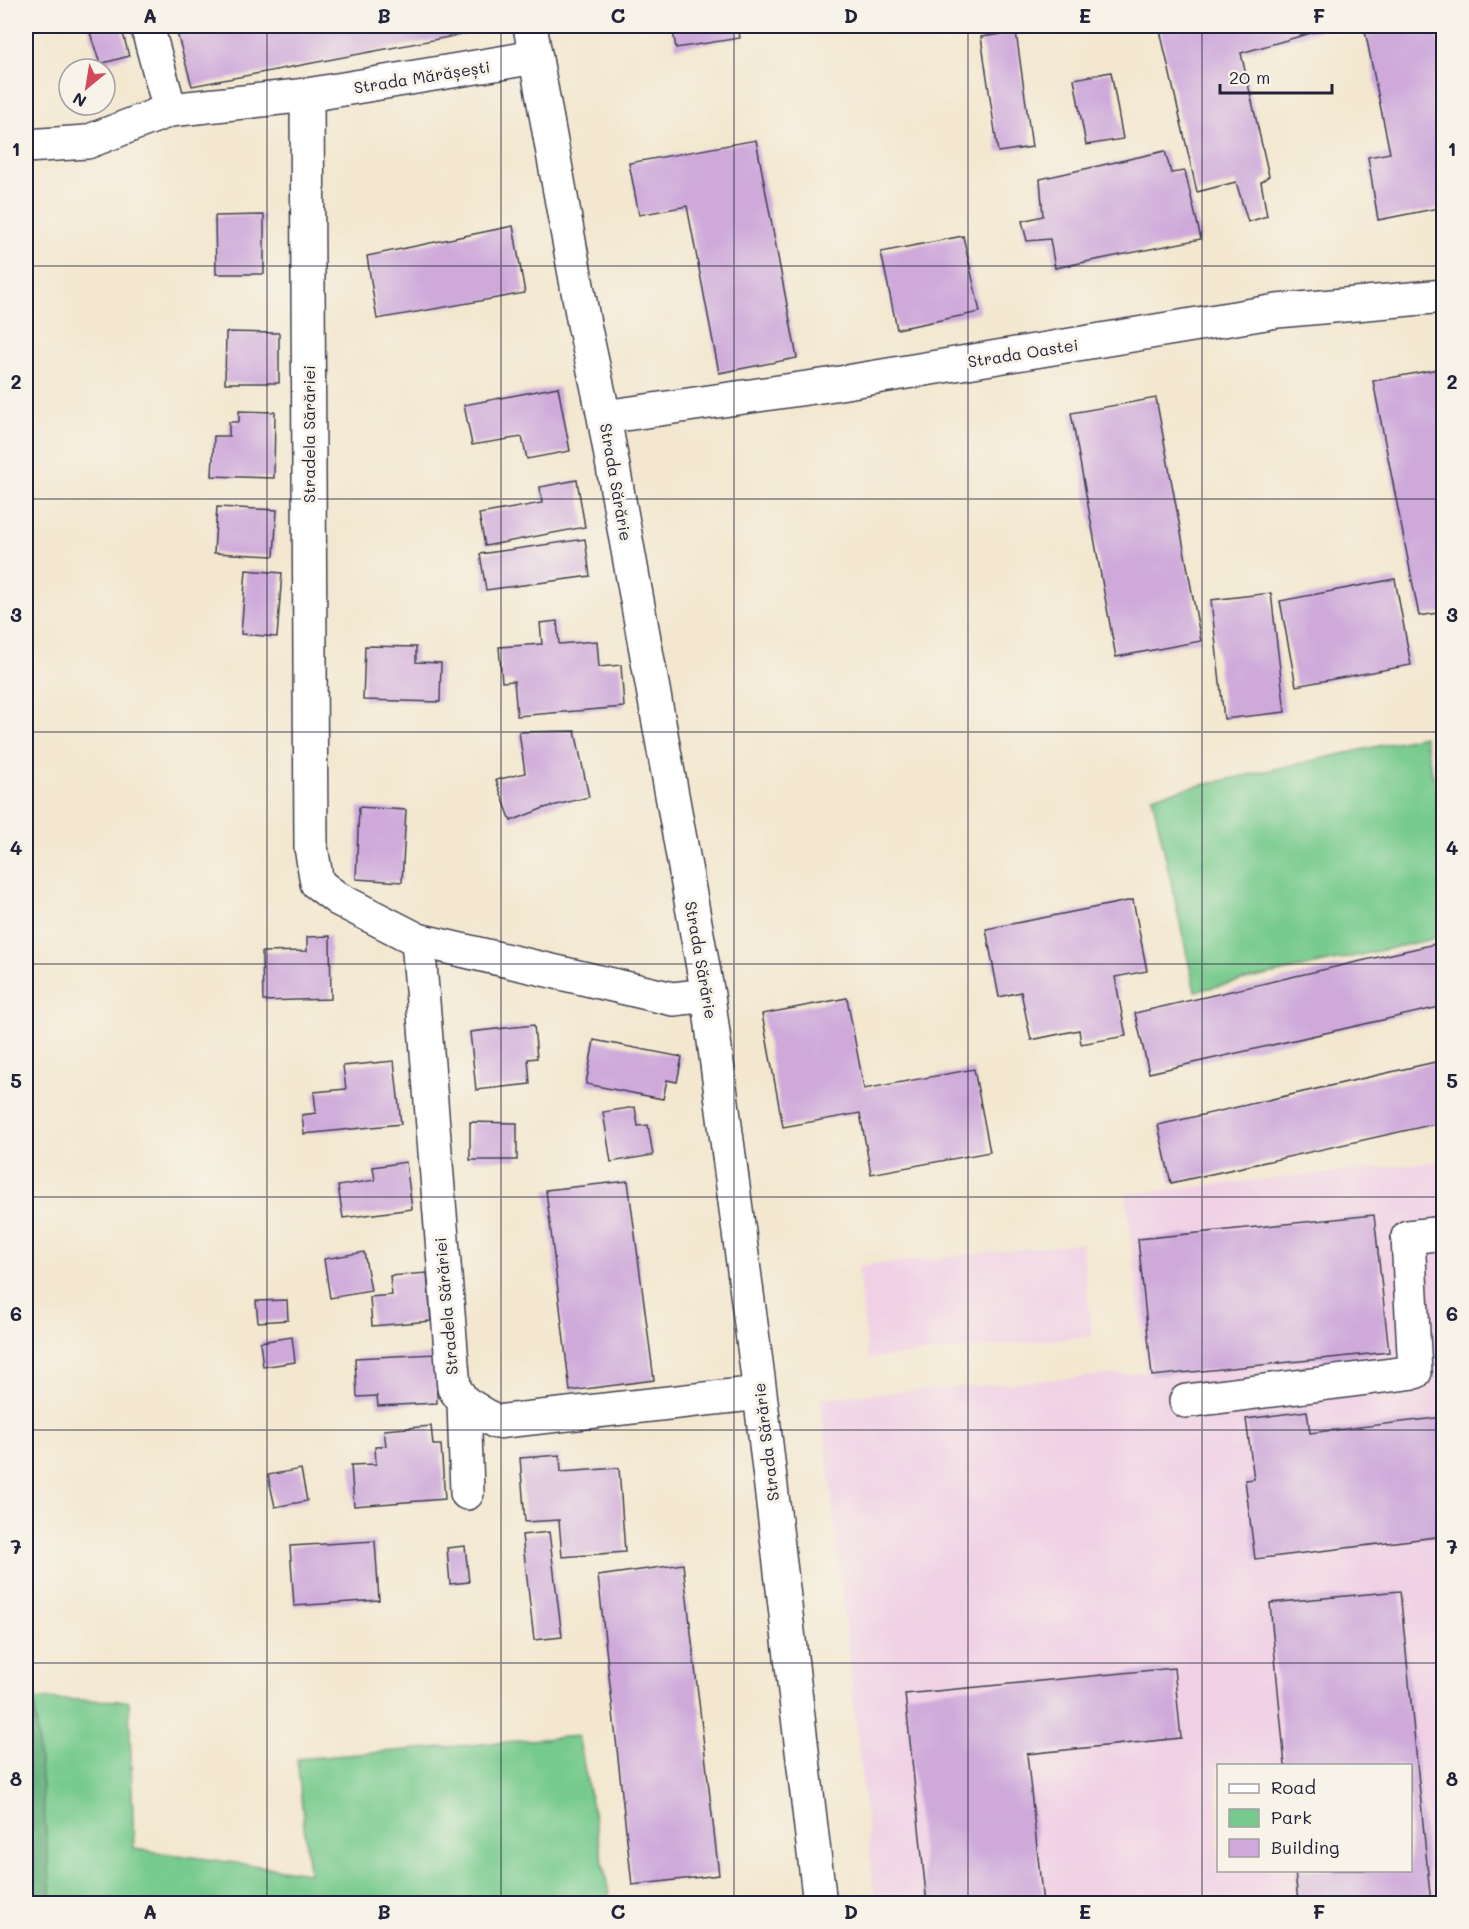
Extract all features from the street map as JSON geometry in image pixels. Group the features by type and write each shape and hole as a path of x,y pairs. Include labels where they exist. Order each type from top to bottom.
{"street":[{"path":"147,26 170,110"},
{"name":"Strada Sărărie","path":"530,26 584,324 604,417 708,995 760,1394 820,1904"},
{"name":"Strada Mărășești","path":"307,94 536,57"},
{"path":"26,146 87,142 170,110 307,94"},
{"name":"Stradela Sărăriei","path":"307,94 311,847 317,883 338,899 418,940 673,999 708,995"},
{"name":"Strada Oastei","path":"604,417 828,385 1277,311 1443,296"},
{"name":"Stradela Sărăriei","path":"418,940 450,1358 454,1388 464,1402"},
{"path":"1186,1401 1415,1372 1408,1237 1443,1233"},
{"path":"464,1402 496,1422 760,1394"},
{"path":"464,1402 467,1493"}],"shaded area":[{"path":"1443,1161 1443,1903 875,1903 821,1398 1146,1372 1126,1194"},
{"path":"1082,1243 1092,1336 868,1359 858,1266"}],"green space":[{"path":"1424,736 1443,821 1443,937 1195,991 1152,796"},
{"path":"26,1603 52,1903 26,1903"},
{"path":"26,1699 129,1701 134,1849 309,1873 297,1759 578,1736 611,1903 26,1904"}],"building":[{"path":"88,26 121,26 129,56 117,59 117,57 98,57"},
{"path":"175,26 496,26 496,28 192,86"},
{"path":"672,26 738,26 740,38 676,48"},
{"path":"1159,26 1336,26 1241,53 1269,176 1261,182 1267,216 1248,222 1236,182 1197,192"},
{"path":"1364,26 1434,26 1444,59 1444,207 1378,220 1368,157 1390,153"},
{"path":"1016,32 1032,147 998,152 981,37"},
{"path":"1111,72 1123,139 1086,145 1074,79"},
{"path":"756,140 797,358 719,373 687,206 639,215 629,163"},
{"path":"1165,151 1171,173 1185,171 1201,239 1055,268 1050,239 1027,241 1022,221 1043,216 1040,179"},
{"path":"264,215 264,274 216,274 215,216"},
{"path":"513,226 525,293 377,319 367,256"},
{"path":"963,236 980,312 897,329 881,252"},
{"path":"226,332 279,333 279,383 225,383"},
{"path":"1444,368 1444,612 1419,616 1373,381"},
{"path":"558,387 570,451 527,459 522,437 472,445 464,405"},
{"path":"1156,398 1201,641 1116,657 1071,413"},
{"path":"239,411 275,412 274,478 212,476 214,436 229,436 229,422 239,422"},
{"path":"577,480 585,527 485,546 479,514 542,503 540,487"},
{"path":"217,507 277,510 274,556 214,553"},
{"path":"585,539 590,576 486,590 480,554"},
{"path":"246,570 282,573 277,637 241,634"},
{"path":"1395,579 1411,665 1296,686 1280,601"},
{"path":"1271,593 1285,712 1224,719 1211,600"},
{"path":"557,621 559,644 597,641 599,667 621,665 624,707 517,716 514,681 502,682 499,647 542,644 540,623"},
{"path":"365,646 416,647 416,662 441,663 440,702 363,700"},
{"path":"575,731 589,797 544,808 511,821 496,780 525,773 519,732"},
{"path":"359,807 406,810 402,882 356,879"},
{"path":"1133,900 1147,971 1115,977 1126,1036 1081,1044 1079,1030 1031,1040 1021,992 999,997 986,929"},
{"path":"330,936 331,999 263,1001 262,952 307,951 307,937"},
{"path":"1444,942 1444,1006 1149,1073 1135,1013"},
{"path":"847,998 864,1089 974,1069 990,1152 871,1174 860,1113 783,1127 762,1014"},
{"path":"534,1025 537,1058 528,1059 530,1084 476,1090 470,1032"},
{"path":"594,1040 682,1057 677,1082 667,1080 663,1099 586,1084"},
{"path":"1444,1060 1444,1122 1171,1183 1158,1125"},
{"path":"394,1061 401,1124 304,1134 302,1115 316,1113 314,1092 346,1089 343,1066"},
{"path":"635,1107 638,1126 648,1125 653,1155 611,1162 603,1112"},
{"path":"470,1122 517,1123 517,1160 470,1160"},
{"path":"406,1162 412,1209 343,1218 338,1186 375,1180 373,1167"},
{"path":"628,1181 654,1380 570,1391 546,1190"},
{"path":"1374,1215 1389,1352 1152,1376 1138,1239"},
{"path":"364,1252 371,1291 330,1298 324,1259"},
{"path":"427,1273 431,1321 372,1326 370,1297 392,1295 390,1276"},
{"path":"287,1300 288,1320 258,1322 256,1301"},
{"path":"292,1337 295,1362 263,1367 260,1342"},
{"path":"436,1354 437,1403 378,1406 377,1396 357,1397 355,1358"},
{"path":"1307,1411 1310,1433 1444,1417 1444,1536 1255,1559 1245,1480 1254,1479 1246,1419"},
{"path":"431,1426 433,1445 441,1445 445,1499 354,1506 351,1465 376,1464 375,1447 386,1446 384,1430"},
{"path":"560,1455 561,1472 619,1468 625,1552 562,1557 559,1520 525,1522 520,1458"},
{"path":"301,1469 307,1501 275,1507 268,1475"},
{"path":"549,1532 562,1637 534,1640 522,1535"},
{"path":"375,1541 379,1600 294,1606 290,1546"},
{"path":"465,1546 469,1582 450,1584 447,1548"},
{"path":"683,1564 719,1875 632,1885 598,1576"},
{"path":"1400,1591 1431,1904 1298,1904 1295,1872 1412,1872 1412,1764 1285,1764 1270,1603"},
{"path":"1174,1668 1181,1738 1027,1754 1043,1904 927,1904 905,1694"}]}
